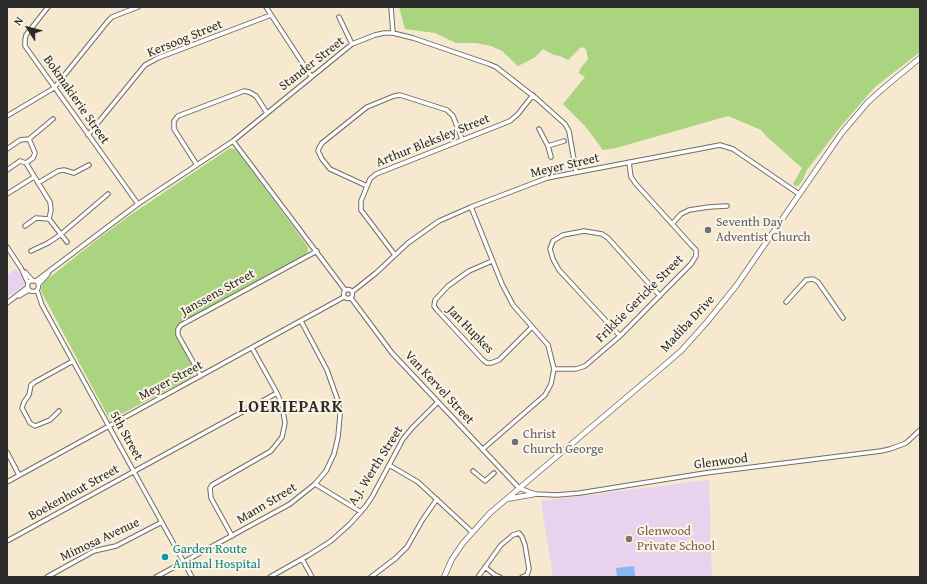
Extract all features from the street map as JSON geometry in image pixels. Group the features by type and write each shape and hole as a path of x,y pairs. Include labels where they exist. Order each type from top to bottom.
{"street":[{"name":"Bokmakierie Street","path":"48,7 26,36 26,48 138,204"},
{"path":"7,116 54,88 112,17 138,7"},
{"path":"266,7 311,76"},
{"path":"391,7 393,33"},
{"name":"Kersoog Street","path":"88,135 145,65 158,58 271,15"},
{"path":"339,17 352,44"},
{"name":"Stander Street","path":"31,288 36,282 138,204 233,141 352,44 384,33 393,33 413,38 492,65 533,95 568,127 576,172"},
{"name":"Madiba Drive","path":"444,577 455,555 472,532 490,513 688,344 736,286 841,134 868,102 887,84 920,58"},
{"path":"197,165 174,129 174,121 178,116 244,92 249,92 256,96 267,113"},
{"path":"367,186 330,169 319,155 318,151 322,143 367,106 397,95 441,108 452,114 462,139"},
{"name":"Arthur Bleksley Street","path":"395,255 361,210 361,201 370,180 376,174 510,121 518,114 533,95"},
{"path":"7,148 20,140 29,139 53,119"},
{"path":"539,129 548,146 551,158"},
{"path":"26,163 33,158 35,154 29,139"},
{"path":"548,146 564,140"},
{"path":"233,141 345,290 352,292 352,296 350,298 346,299 344,297 343,294 345,290"},
{"name":"Meyer Street","path":"352,292 376,273 408,243 440,221 538,180 629,162 725,146 733,149 799,194"},
{"path":"7,170 20,161 26,163 50,204 51,210 49,219 67,242"},
{"name":"Frikkie Gericke Street","path":"554,369 570,370 581,368 620,336 691,264 696,256 696,250 633,180 629,162"},
{"path":"38,183 56,172 62,170 74,173 89,165"},
{"path":"7,194 34,177"},
{"path":"31,251 48,243 60,235 108,194"},
{"path":"672,224 681,214 690,210 727,206"},
{"path":"471,207 492,261 513,305 548,345 554,369 549,390 545,395 483,449"},
{"path":"25,226 38,218 49,219"},
{"path":"620,336 559,270 550,249 553,241 563,236 584,231 602,234 608,238 660,296"},
{"path":"7,247 21,268 31,288"},
{"name":"Janssens Street","path":"201,376 178,335 178,329 181,325 316,251"},
{"name":"Jan Hupkes","path":"492,261 469,271 448,286 435,300 434,306 483,360 491,364 499,360 532,327"},
{"path":"7,303 31,288 36,282 21,268"},
{"path":"786,302 806,280 813,279 818,282 843,318"},
{"name":"5th Street","path":"31,288 42,304 192,577"},
{"name":"Meyer Street","path":"7,482 344,297"},
{"name":"Van Kervel Street","path":"350,298 392,353 519,488"},
{"name":"Mann Street","path":"156,577 290,504 315,484 326,471 334,454 338,437 340,415 338,401 327,370 300,322"},
{"path":"232,536 211,498 210,488 212,485 267,454 278,443 285,423 282,405 277,393 252,348"},
{"path":"59,410 50,420 35,426 30,423 22,408 31,385 73,361"},
{"name":"Boekenhout Street","path":"7,542 277,393"},
{"name":"A.J. Werth Street","path":"270,577 331,541 361,512 372,497 407,433 438,402"},
{"name":"Glenwood","path":"519,488 535,494 557,495 705,473 881,451 902,445 913,438 920,430"},
{"path":"7,452 19,475"},
{"path":"389,464 418,482 472,532"},
{"path":"473,470 485,481 494,473"},
{"path":"315,484 361,512"},
{"path":"506,499 535,494"},
{"path":"372,577 407,547 423,519 437,499"},
{"name":"Mimosa Avenue","path":"47,577 94,551 116,546 162,522"},
{"path":"478,577 501,545 513,535 519,534 522,537 525,546 529,569 527,575 522,577"},
{"path":"302,559 312,577"},
{"path":"485,567 500,577"}],"shaded area":[{"path":"16,269 27,284 7,297 7,275"},
{"name":"Glenwood Private School","path":"709,480 712,577 553,577 541,501"}],"green space":[{"path":"399,7 920,7 920,52 875,87 841,126 807,170 798,186 795,186 793,184 802,168 761,130 728,116 616,148 603,150 585,126 563,104 585,77 579,73 580,69 588,59 586,49 581,47 568,60 543,49 534,58 518,66 502,51 491,46 476,43 456,43 435,33 405,29"},
{"path":"230,148 235,149 240,155 308,247 308,251 306,254 180,323 177,327 176,335 194,369 194,376 110,420 43,295 41,290 42,286 45,281 129,216"}],"water":[{"path":"634,566 635,577 617,577 616,568"}],"place":[{"name":"Seventh Day Adventist Church","path":"708,230"},
{"name":"Christ Church George","path":"515,442"},
{"name":"Glenwood Private School","path":"629,539"},
{"name":"Garden Route Animal Hospital","path":"165,557"}],"district":[{"name":"LOERIEPARK","path":"291,408"}]}
